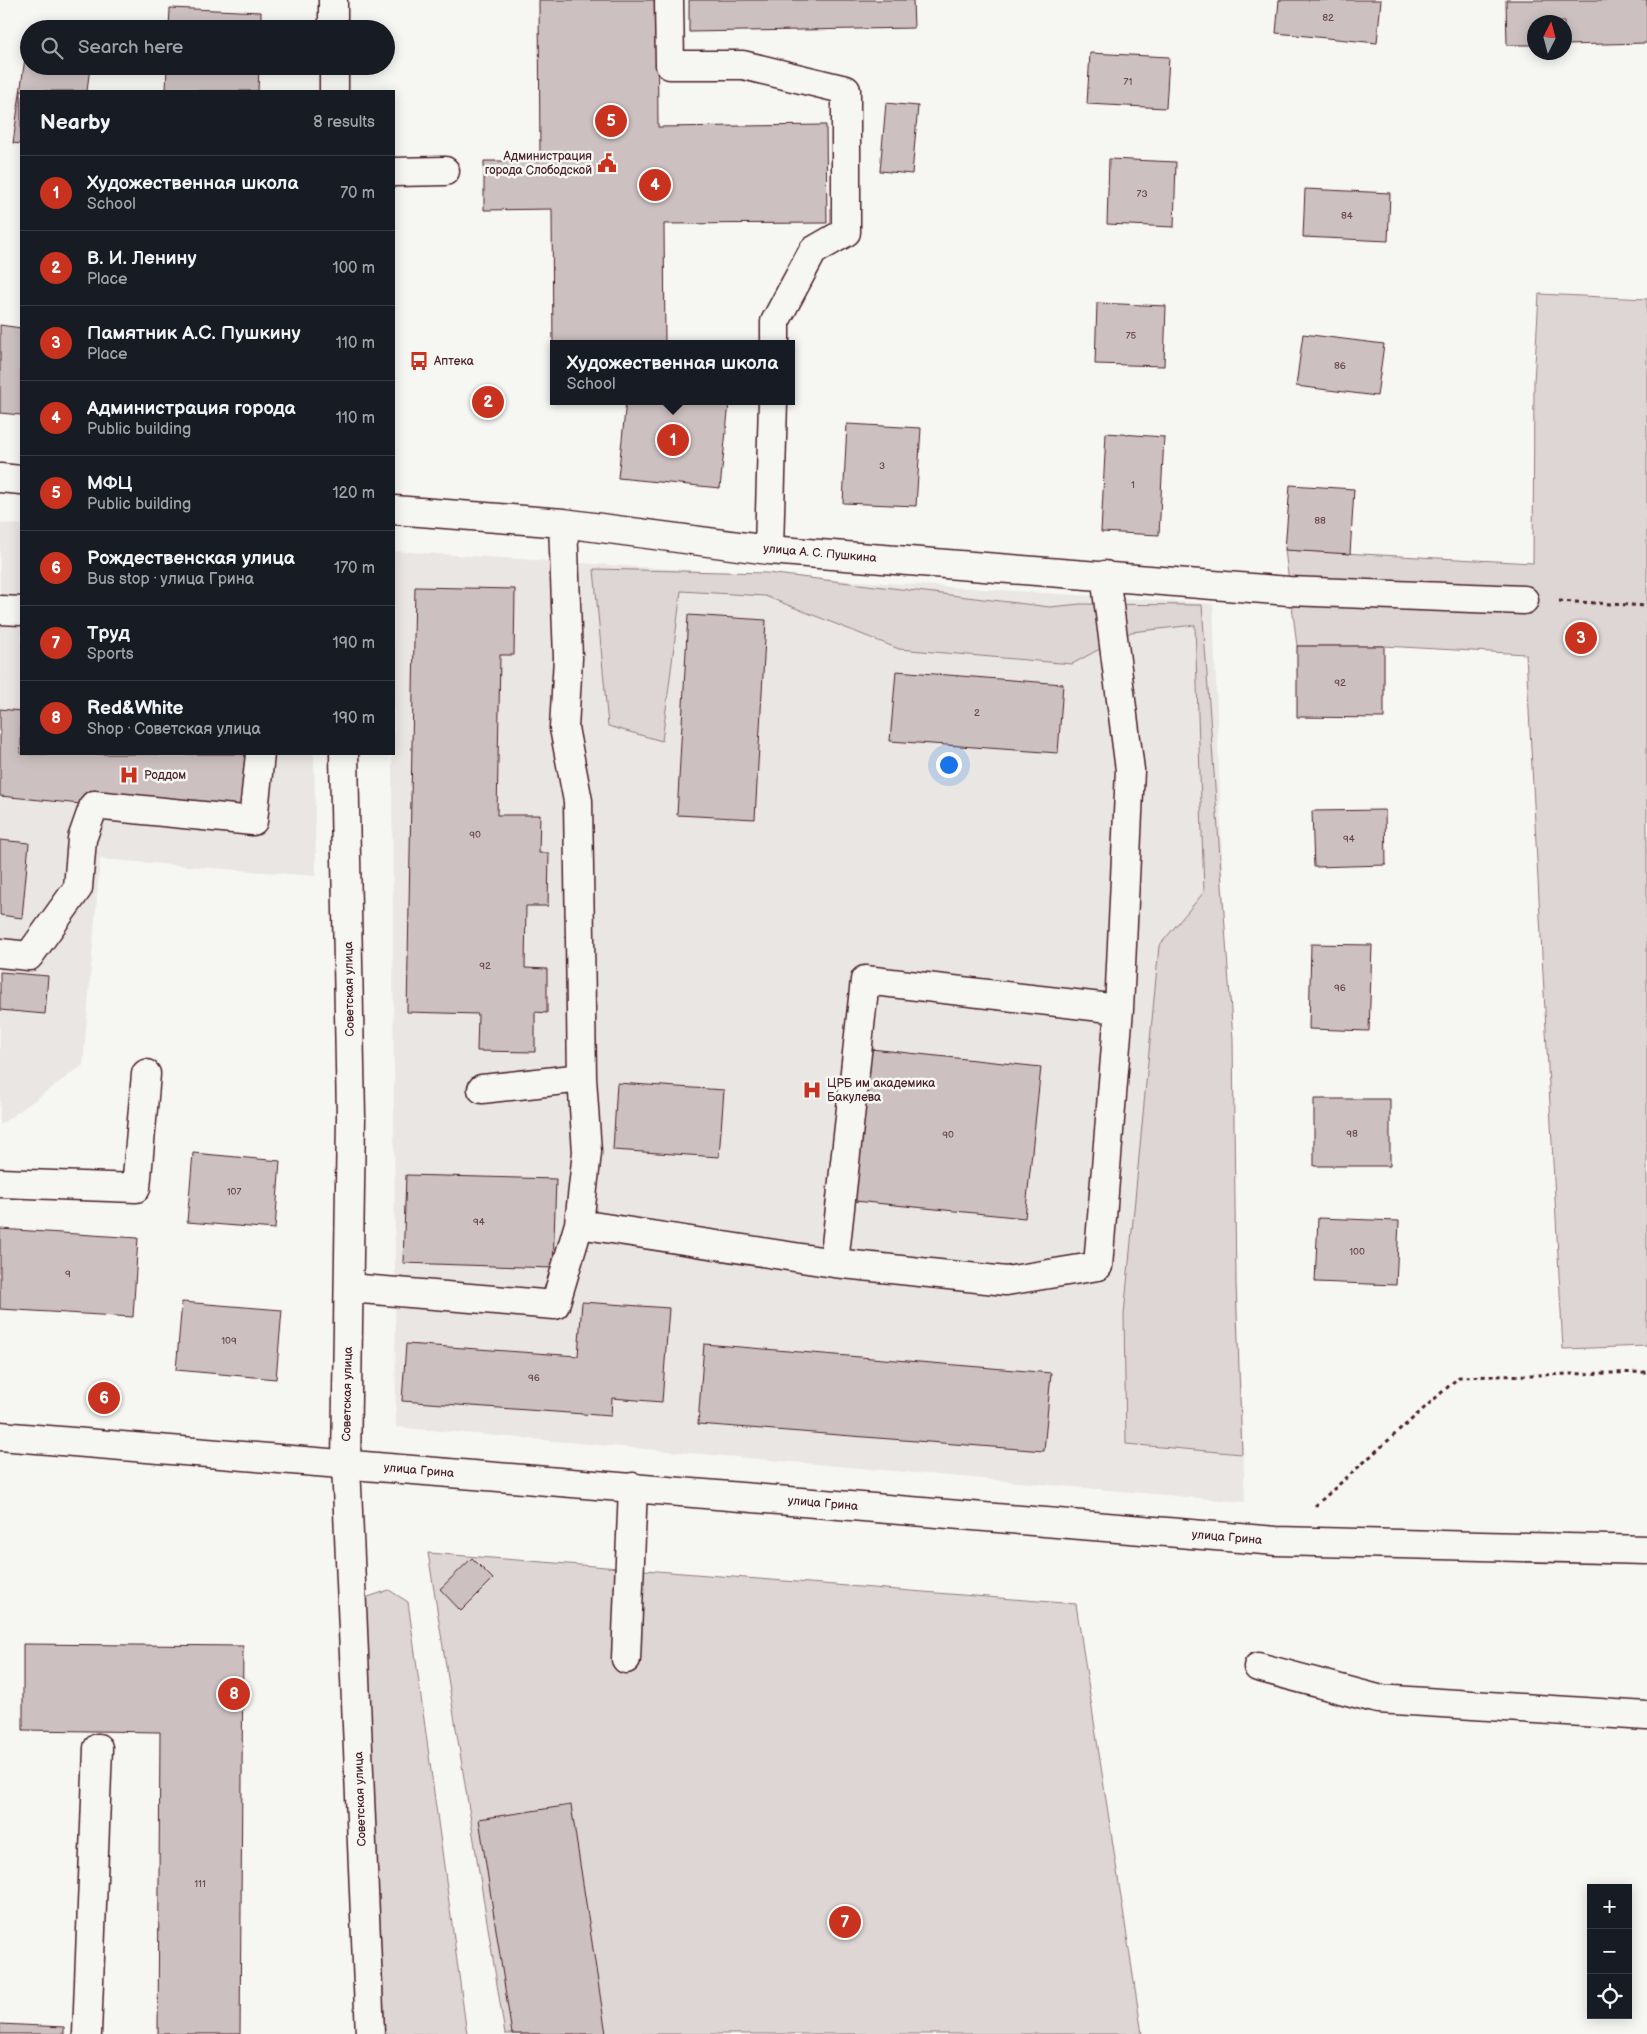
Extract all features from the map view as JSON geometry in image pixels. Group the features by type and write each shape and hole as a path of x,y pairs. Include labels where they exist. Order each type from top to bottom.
{"main road":[{"path":"333,0 333,20"},
{"path":"669,0 670,65 743,65 846,90 846,232 813,251 775,322 775,340"},
{"path":"334,75 334,90"},
{"path":"395,172 445,171"},
{"path":"769,550 773,405"},
{"path":"0,478 20,480"},
{"name":"улица А. С. Пушкина","path":"395,510 563,523 769,550 1247,586 1289,591 1524,600"},
{"path":"349,1288 554,1305 579,1224 588,1152 582,1078 578,802 564,728 568,658 563,523"},
{"path":"579,1224 834,1263 1006,1281 1098,1266 1119,1008 1130,770 1105,576"},
{"path":"0,610 20,611"},
{"path":"0,953 29,956 78,888 82,839 94,805 253,821 260,755"},
{"name":"Советская улица","path":"344,755 351,1117 346,1464 370,2034"},
{"path":"834,1263 865,980 1119,1008"},
{"path":"0,1183 136,1188 146,1074"},
{"path":"482,1089 582,1078"},
{"name":"улица Грина","path":"0,1436 1276,1541 1647,1550"},
{"path":"626,1659 633,1487"},
{"path":"1258,1667 1378,1699 1647,1716"},
{"path":"87,2034 98,1748"}],"path":[{"path":"1524,600 1647,606"},
{"path":"1276,1541 1459,1377 1647,1372"}],"shaded area":[{"path":"1539,294 1647,299 1647,1346 1563,1349 1526,654 1384,646 1297,646 1285,550 1533,563 1534,382"},
{"path":"0,523 20,525 20,755 314,755 316,876 100,859 83,1065 0,1125"},
{"name":"ЦРБ им академика Бакулева","path":"395,551 1213,604 1245,1502 396,1427 392,755 395,755"},
{"path":"594,569 767,573 1050,607 1080,604 1202,605 1233,1039 1236,1285 1242,1454 1126,1444 1124,1315 1159,946 1204,892 1195,625 1131,632 1072,664 899,649 765,596 681,591 662,741 608,726"},
{"path":"428,1553 1076,1604 1142,2034 505,2034"},
{"path":"389,1590 408,1602 467,2034 385,2034 365,1598"}],"building":[{"path":"539,0 657,0 658,127 826,125 827,223 664,224 665,340 553,340 552,209 484,210 484,161 540,161"},
{"path":"689,0 913,0 914,28 689,32"},
{"path":"1279,0 1381,0 1377,43 1276,33"},
{"path":"1506,0 1647,0 1647,43 1572,45 1572,15 1527,15 1527,45 1507,45"},
{"path":"170,8 261,12 261,20 169,20"},
{"path":"1090,53 1169,57 1166,108 1087,104"},
{"path":"23,75 89,75 87,90 21,90"},
{"path":"167,75 259,75 258,90 166,90"},
{"path":"20,94 20,144 13,143"},
{"path":"886,103 918,106 912,174 880,171"},
{"path":"1109,159 1176,162 1174,227 1107,224"},
{"path":"1305,189 1390,193 1388,241 1303,237"},
{"path":"1097,303 1166,306 1164,366 1095,364"},
{"path":"0,325 20,328 20,415 0,413"},
{"path":"1303,334 1384,344 1377,396 1296,386"},
{"path":"626,405 729,405 720,488 618,478"},
{"path":"847,424 921,428 916,506 843,503"},
{"path":"1106,433 1164,437 1159,535 1101,532"},
{"path":"1290,485 1354,489 1350,554 1285,550"},
{"path":"415,587 515,589 514,655 500,655 497,815 540,815 539,853 549,853 548,906 526,906 525,968 547,969 547,1013 535,1012 535,1052 477,1051 478,1014 407,1012"},
{"path":"688,615 766,620 755,819 677,815"},
{"path":"1297,646 1384,646 1384,718 1297,717"},
{"path":"896,671 1063,684 1058,753 890,741"},
{"name":"Роддом","path":"0,709 20,711 20,755 259,755 253,821 0,796"},
{"path":"1385,810 1386,865 1314,867 1312,811"},
{"path":"0,840 29,843 22,918 0,915"},
{"path":"1311,944 1372,945 1369,1031 1309,1029"},
{"path":"0,972 48,976 45,1014 0,1010"},
{"path":"871,1049 1041,1067 1025,1218 855,1201"},
{"path":"617,1083 724,1090 719,1157 613,1150"},
{"path":"1314,1099 1390,1099 1390,1166 1314,1166"},
{"path":"193,1153 280,1161 275,1229 187,1222"},
{"path":"406,1175 556,1179 553,1268 403,1263"},
{"path":"1318,1218 1399,1221 1396,1285 1315,1282"},
{"path":"0,1229 138,1238 133,1317 0,1309"},
{"path":"182,1302 282,1310 276,1379 176,1370"},
{"path":"582,1302 669,1308 662,1402 612,1398 611,1416 402,1401 406,1344 578,1356"},
{"path":"704,1344 1051,1373 1044,1451 698,1424"},
{"path":"472,1558 493,1579 461,1611 440,1589"},
{"path":"23,1644 243,1646 240,2034 158,2034 160,1732 23,1730"},
{"path":"571,1805 606,2034 512,2034 479,1819"},
{"path":"0,2024 64,2027 64,2034 0,2034"}],"place":[{"name":"МФЦ","path":"611,121"},
{"name":"Администрация города Слободской","path":"607,163"},
{"name":"Администрация города","path":"655,185"},
{"name":"Аптека","path":"419,361"},
{"name":"В. И. Ленину","path":"488,402"},
{"name":"Художественная школа","path":"673,440"},
{"name":"Памятник А.С. Пушкину","path":"1581,638"},
{"name":"Роддом","path":"129,775"},
{"name":"ЦРБ им академика Бакулева","path":"812,1090"},
{"name":"Рождественская улица","path":"104,1398"},
{"name":"Red&White","path":"234,1694"},
{"name":"Труд","path":"845,1922"}]}
